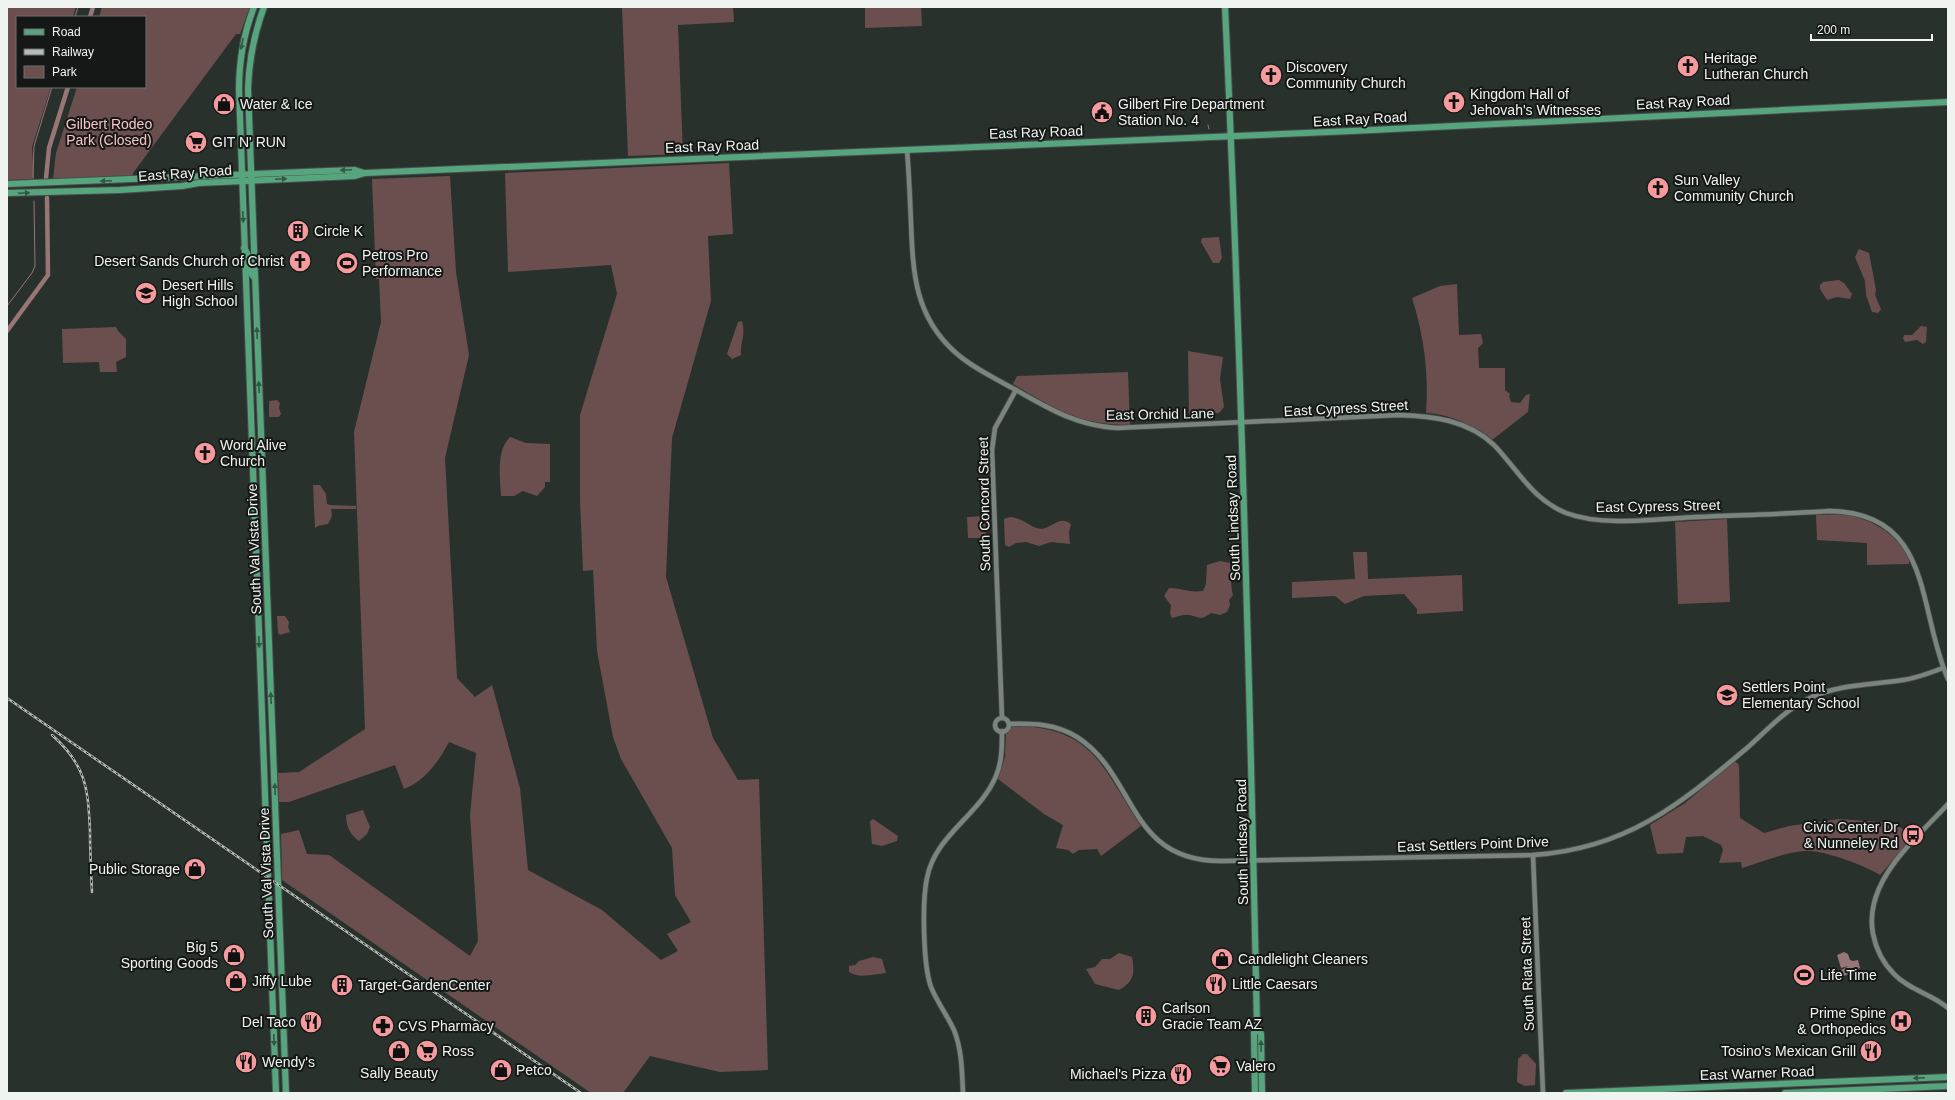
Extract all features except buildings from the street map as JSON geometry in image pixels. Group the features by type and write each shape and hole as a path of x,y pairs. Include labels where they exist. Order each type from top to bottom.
{"main road":[{"name":"South Lindsay Road","path":"1225,7 1242,423 1257,1028 1260,1034 1262,1093"},
{"path":"254,8 264,9"},
{"name":"South Val Vista Drive","path":"254,8 245,31 240,55 240,114 276,1093"},
{"name":"South Val Vista Drive","path":"264,9 254,34 250,56 249,114 286,1093"},
{"name":"East Ray Road","path":"7,184 242,174 251,177 355,176 365,173 1230,136 1948,102"},
{"path":"240,114 249,114"},
{"name":"East Ray Road","path":"7,193 120,190 242,181 251,177"},
{"path":"120,190 128,185 143,184 148,179"},
{"path":"244,248 249,253 251,274 255,277"},
{"path":"269,912 279,912"},
{"path":"273,1013 282,1013"},
{"name":"South Lindsay Road","path":"1255,1093 1254,1033 1257,1028"},
{"name":"East Warner Road","path":"1566,1093 1948,1077"},
{"name":"East Warner Road","path":"1785,1093 1948,1086"}],"street":[{"path":"907,150 914,275 923,306 935,329 956,353 973,365 1016,390"},
{"name":"East Orchid Lane","path":"1016,390 1062,415 1085,424 1117,428 1242,423"},
{"name":"South Concord Street","path":"1002,718 992,445 995,428 1016,390"},
{"name":"East Cypress Street","path":"1242,423 1399,415 1437,417 1453,421 1466,426 1493,445 1527,486 1542,501 1566,513 1599,520 1844,512 1873,520 1889,529 1908,551 1916,570 1943,668 1948,679"},
{"name":"East Settlers Point Drive","path":"1009,724 1036,724 1050,726 1070,734 1084,742 1102,760 1148,831 1171,849 1199,859 1215,861 1254,861 1533,855 1559,852 1598,844 1631,831 1653,820 1687,798 1788,712 1812,697 1851,687 1905,680 1943,668"},
{"path":"1002,718 1006,719 1009,724 1007,730 1002,731 996,728 998,720 1002,718"},
{"path":"963,1093 961,1056 957,1039 934,994 928,972 925,890 931,865 937,851 987,793 994,780 1002,755 1002,731"},
{"path":"1948,804 1885,875 1874,901 1872,922 1878,950 1894,975 1908,985 1948,1008"},
{"name":"South Riata Street","path":"1533,855 1543,1093"}],"green space":[{"path":"7,7 76,7 73,16 16,16 16,88 51,88 32,147 34,179 7,180"},
{"name":"Gilbert Rodeo Park (Closed)","path":"102,7 250,7 240,34 236,34 133,173 133,176 53,179 56,153 77,88 146,88 146,16 99,16"},
{"path":"622,7 733,7 734,22 678,25 683,154 628,156"},
{"path":"865,7 921,7 922,26 865,28"},
{"path":"729,163 733,234 708,236 711,301 672,438 666,577 713,738 738,780 759,779 768,1070 720,1072 650,1056 623,1093 591,1093 282,880 281,834 299,830 307,854 329,855 470,956 478,941 470,815 476,753 449,742 431,770 418,781 404,789 395,765 289,802 279,802 278,773 299,772 365,729 354,432 381,322 379,279 376,279 372,179 450,176 456,272 469,355 445,458 457,678 475,697 492,685 520,788 528,870 602,910 661,960 678,951 667,934 691,922 675,895 672,848 621,759 613,737 597,651 593,570 583,571 580,500 580,415 617,294 611,265 508,272 505,173"},
{"path":"1219,237 1222,258 1219,263 1213,263 1201,242 1202,238"},
{"path":"1859,249 1869,253 1876,290 1875,295 1881,309 1878,313 1872,312 1866,295 1865,281 1855,257"},
{"path":"1839,280 1844,283 1852,294 1850,299 1837,297 1827,300 1820,289 1820,285 1823,282"},
{"path":"1457,284 1459,335 1481,334 1483,343 1478,348 1479,368 1505,368 1505,390 1510,394 1509,396 1511,402 1520,403 1526,395 1530,394 1528,412 1492,440 1461,421 1426,413 1427,384 1425,355 1420,327 1412,298 1440,286"},
{"path":"742,321 743,335 741,355 732,359 727,354 738,322"},
{"path":"1921,326 1927,327 1926,342 1923,344 1917,340 1905,342 1903,338 1904,335 1912,335"},
{"path":"116,327 126,339 126,357 116,362 117,372 100,372 99,362 63,363 62,329"},
{"path":"1188,351 1223,357 1220,379 1224,407 1219,413 1189,416"},
{"path":"1128,372 1130,425 1096,422 1082,419 1055,408 1013,384 1017,376"},
{"path":"277,400 280,403 279,408 281,414 279,417 269,417 269,401"},
{"path":"510,437 526,443 550,444 550,482 545,482 545,487 537,496 523,491 514,496 501,496 501,457 503,449"},
{"path":"313,485 320,485 326,494 327,504 356,506 356,509 331,509 332,516 328,524 315,528"},
{"path":"1843,514 1861,518 1885,530 1904,550 1909,559 1909,564 1867,565 1867,543 1817,540 1816,515"},
{"path":"985,516 986,538 968,538 967,517"},
{"path":"1010,517 1019,519 1038,529 1046,528 1059,521 1067,522 1071,524 1069,532 1070,544 1051,542 1039,546 1026,542 1016,543 1009,547 1005,545 1004,519"},
{"path":"1727,519 1730,602 1678,604 1675,522"},
{"path":"1353,552 1367,552 1368,579 1462,575 1463,611 1417,614 1417,609 1404,594 1364,596 1345,604 1335,596 1292,598 1292,582 1355,579"},
{"path":"1220,561 1230,563 1233,595 1229,600 1230,605 1227,612 1220,615 1211,613 1202,618 1182,615 1172,618 1170,614 1171,605 1164,596 1169,588 1203,591 1206,584 1207,565"},
{"path":"277,616 285,616 289,622 288,627 290,632 280,635 278,633"},
{"path":"1017,726 1043,729 1064,735 1080,744 1094,756 1106,770 1141,826 1101,856 1097,849 1079,850 1073,854 1068,850 1056,848 1063,825 1044,814 998,779 1005,757 1006,731 1011,727"},
{"path":"1735,761 1739,765 1740,818 1764,833 1789,826 1839,819 1893,823 1914,836 1880,875 1865,867 1832,855 1812,851 1788,854 1742,868 1741,862 1719,863 1723,850 1721,845 1703,836 1686,837 1683,853 1657,854 1650,825 1685,803"},
{"path":"363,810 370,827 367,834 359,841 349,830 346,815"},
{"path":"873,819 898,836 897,841 882,846 872,844 870,821"},
{"path":"1119,953 1132,957 1133,972 1128,984 1119,990 1095,984 1086,969 1095,967 1102,959 1110,959"},
{"path":"873,957 882,959 886,973 862,976 849,972 849,966"},
{"path":"1523,1054 1527,1054 1536,1064 1535,1085 1525,1086 1517,1082 1518,1059"}],"shaded area":[{"path":"1844,952 1848,954 1850,960 1858,960 1860,968 1844,976 1841,970 1849,966 1841,968 1837,955"}],"waterway":[{"path":"75,16 78,7"},
{"path":"90,16 93,7"},
{"path":"33,177 34,146 52,88"},
{"path":"46,178 49,148 68,88"},
{"path":"1208,125 1209,129"},
{"path":"7,331 48,275 47,198"},
{"path":"7,306 32,273 35,266 34,201"}],"railway":[{"path":"7,698 581,1093"},
{"path":"52,735 72,757 83,778 88,802 92,892"}],"place":[{"name":"Heritage Lutheran Church","path":"1688,66"},
{"name":"Discovery Community Church","path":"1271,75"},
{"name":"Kingdom Hall of Jehovah's Witnesses","path":"1454,102"},
{"name":"Water & Ice","path":"224,104"},
{"name":"Gilbert Fire Department Station No. 4","path":"1102,112"},
{"name":"GIT N' RUN","path":"196,142"},
{"name":"Sun Valley Community Church","path":"1658,188"},
{"name":"Circle K","path":"298,231"},
{"name":"Desert Sands Church of Christ","path":"300,261"},
{"name":"Petros Pro Performance","path":"347,263"},
{"name":"Desert Hills High School","path":"146,293"},
{"name":"Word Alive Church","path":"205,453"},
{"name":"Settlers Point Elementary School","path":"1727,695"},
{"name":"Civic Center Dr & Nunneley Rd","path":"1913,835"},
{"name":"Public Storage","path":"195,869"},
{"name":"Big 5 Sporting Goods","path":"234,955"},
{"name":"Candlelight Cleaners","path":"1222,959"},
{"name":"Life Time","path":"1804,975"},
{"name":"Jiffy Lube","path":"236,981"},
{"name":"Little Caesars","path":"1216,984"},
{"name":"Target-GardenCenter","path":"342,985"},
{"name":"Carlson Gracie Team AZ","path":"1146,1016"},
{"name":"Prime Spine & Orthopedics","path":"1901,1021"},
{"name":"Del Taco","path":"311,1022"},
{"name":"CVS Pharmacy","path":"383,1026"},
{"name":"Sally Beauty","path":"399,1051"},
{"name":"Ross","path":"427,1051"},
{"name":"Tosino's Mexican Grill","path":"1871,1051"},
{"name":"Wendy's","path":"246,1062"},
{"name":"Valero","path":"1220,1066"},
{"name":"Petco","path":"501,1070"},
{"name":"Michael's Pizza","path":"1181,1074"}]}
